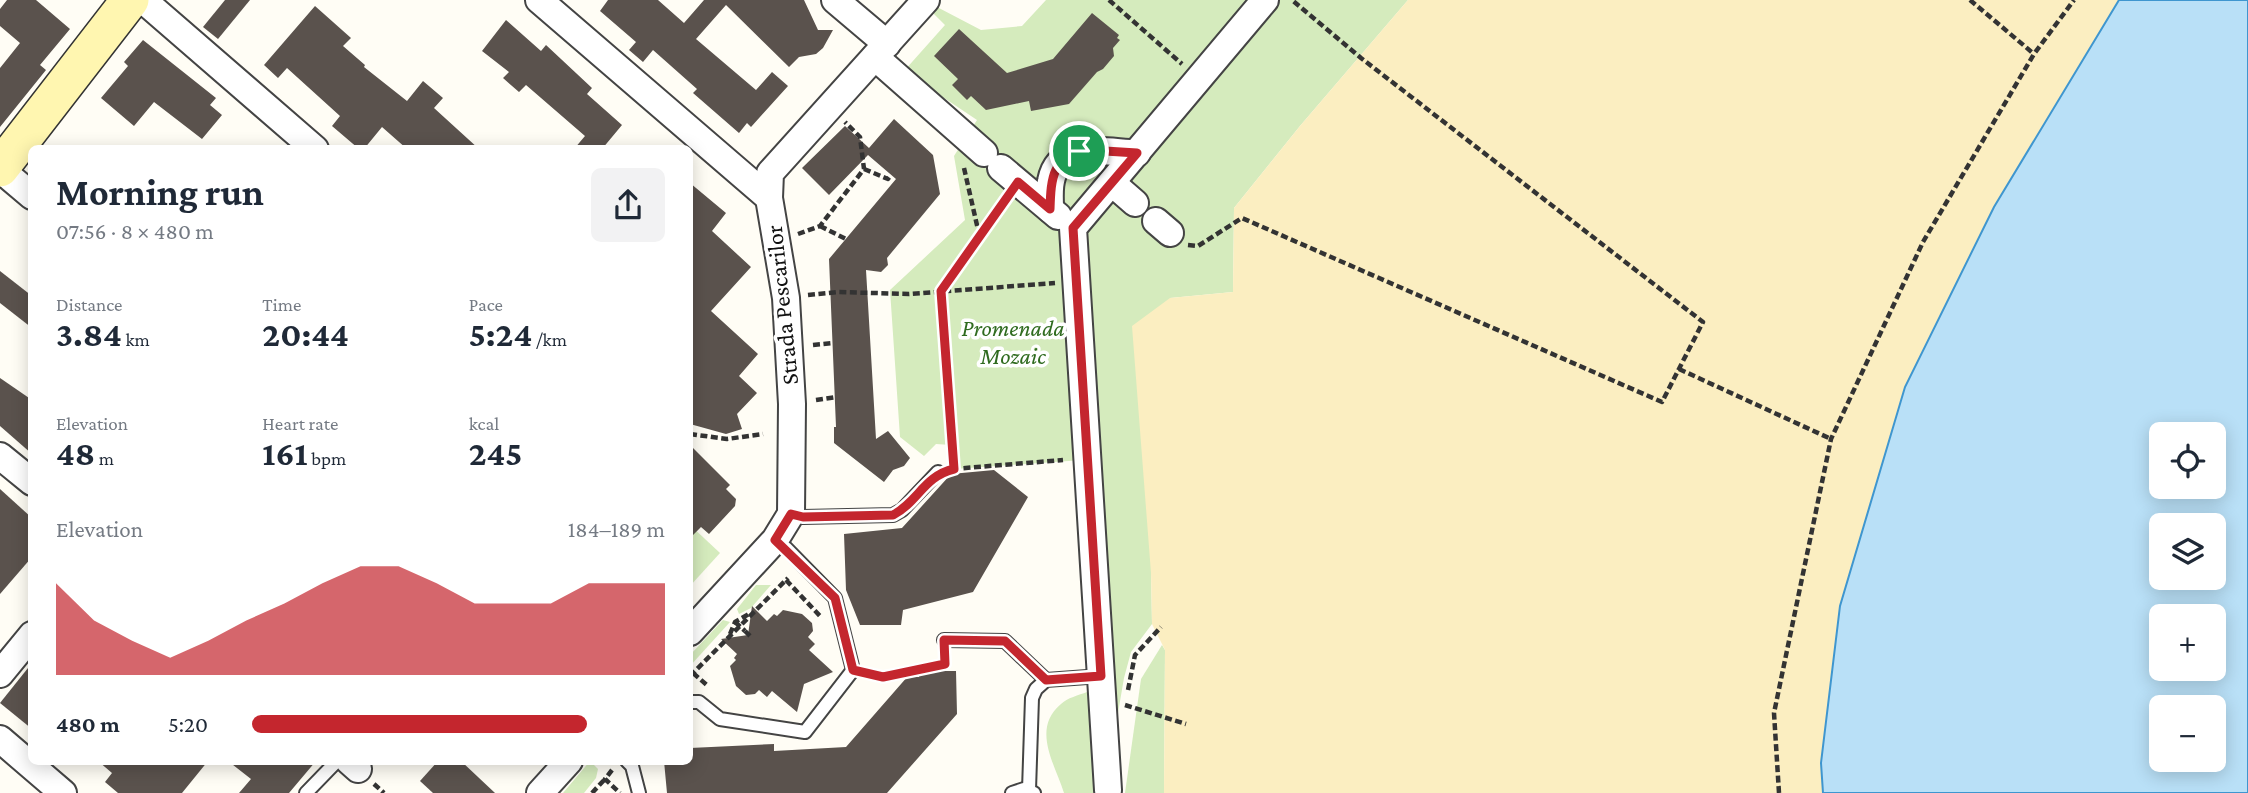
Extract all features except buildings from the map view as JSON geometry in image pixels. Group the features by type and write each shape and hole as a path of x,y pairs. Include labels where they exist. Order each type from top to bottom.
{"street":[{"path":"28,193 0,169 130,0"},
{"path":"144,0 310,145"},
{"path":"539,0 769,198"},
{"path":"835,0 954,127 1073,228"},
{"name":"Strada Pescarilor","path":"791,514 792,404 786,298 769,198 770,173 926,0"},
{"path":"1108,790 1073,228 1265,0"},
{"path":"1050,209 1051,179 1057,167 1067,157 1089,150 1137,153"},
{"path":"1112,183 1135,203"},
{"path":"0,456 28,479"},
{"path":"693,629 775,540 791,514"},
{"path":"0,674 28,640"},
{"path":"0,739 28,763"},
{"path":"30,765 63,793"},
{"path":"540,793 565,765"}],"lane":[{"path":"791,514 803,517 893,515 902,510 938,472"},
{"path":"693,702 699,702 720,719 805,732 853,670 835,598 775,540"},
{"path":"944,640 1005,641 1046,680"},
{"path":"1012,793 1031,792 1032,698 1036,689 1046,680 1101,676"},
{"path":"306,793 347,765"},
{"path":"631,765 639,793"}],"path":[{"path":"1109,0 1199,79"},
{"path":"1170,233 1198,246 1242,218 1662,402 1703,321 1361,58 1292,0"},
{"path":"1970,0 2035,54"},
{"path":"1779,793 1774,713 1831,439 1923,242 2035,54 2074,0"},
{"path":"797,235 820,226 864,169 860,137 837,114"},
{"path":"954,127 979,234"},
{"path":"954,469 941,291 979,234 1001,168"},
{"path":"864,169 889,177 892,183"},
{"path":"820,226 846,239"},
{"path":"805,295 838,292 909,294 1076,282"},
{"path":"810,346 833,343"},
{"path":"1679,369 1831,439"},
{"path":"693,434 727,439 763,434"},
{"path":"938,472 1087,458"},
{"path":"693,673 786,580 804,568"},
{"path":"786,580 821,616 824,628"},
{"path":"728,638 735,622 756,610"},
{"path":"735,622 752,638"},
{"path":"853,670 883,677 945,664 944,640"},
{"path":"693,676 712,690"},
{"path":"1124,705 1186,724"},
{"path":"592,793 605,779 610,765"},
{"path":"605,779 620,793"}],"green space":[{"name":"Promenada Mozaic","path":"1046,0 1408,0 1234,208 1233,292 1170,298 1151,573 1152,624 1131,652 1114,736 1096,459 954,469 951,445 936,444 924,456 900,437 890,290 965,220 954,156 977,120 904,71 945,25 933,13 937,7 981,30 1022,26"},
{"path":"693,528 720,553 693,583"},
{"path":"756,585 771,585 751,608 739,614 737,609"},
{"path":"723,620 730,622 693,663 693,652"},
{"path":"1162,645 1165,650 1164,793 1125,793 1141,679"},
{"path":"1087,692 1101,778 1095,793 1064,793 1048,747 1048,724 1052,714 1064,702"},
{"path":"587,765 594,765 598,769 596,778 584,793 563,793"}],"sand":[{"path":"1408,0 2119,0 1994,207 1905,387 1821,763 1823,793 1164,793 1165,650 1152,624 1151,573 1132,326 1170,298 1233,292 1234,208"}],"water":[{"path":"2119,0 2248,0 2248,793 1823,793 1821,763 1840,606 1905,387 1994,207"}],"route":[{"path":"1079,151 1137,153 1073,228 1101,676 1046,680 1005,641 944,640 945,664 883,677 853,670 835,598 775,540 791,514 803,517 893,515 902,510 938,472 954,469 941,291 1018,182 1050,209 1051,179 1057,167 1067,157 1079,151"}]}
